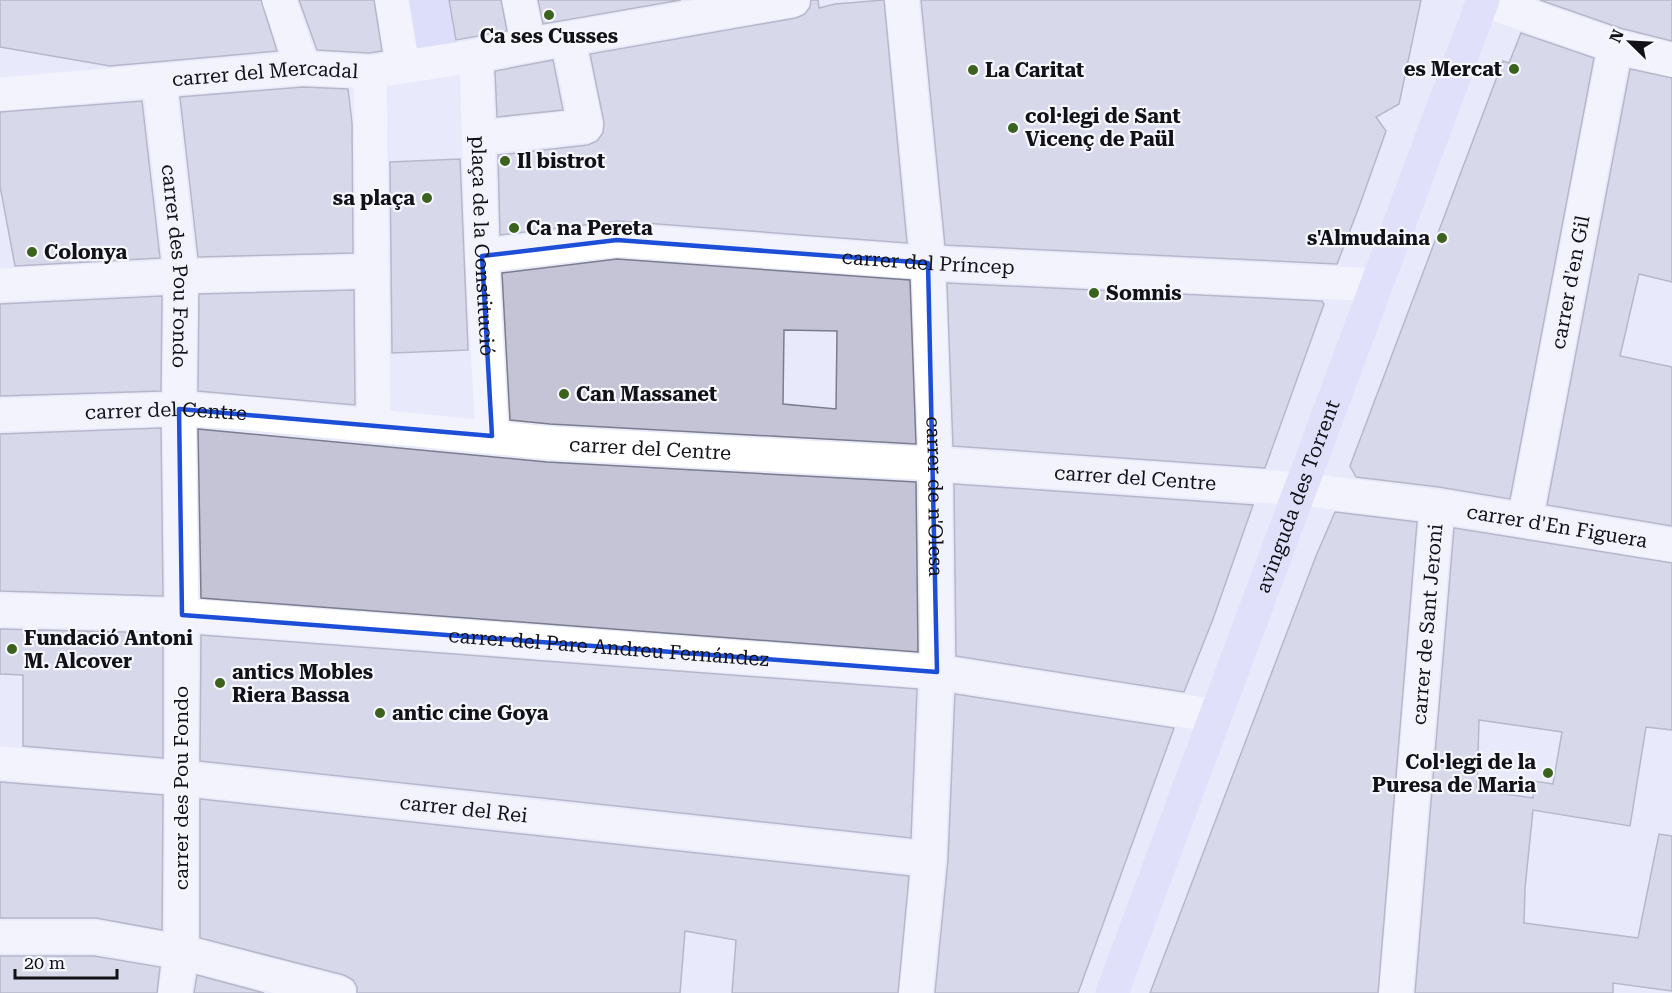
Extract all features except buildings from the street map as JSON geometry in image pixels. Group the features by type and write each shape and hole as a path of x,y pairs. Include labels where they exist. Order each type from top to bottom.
{"main road":[{"name":"avinguda des Torrent","path":"1112,993 1483,0"}],"street":[{"path":"279,0 303,68"},
{"path":"392,0 403,66"},
{"path":"519,0 529,45"},
{"name":"carrer del Mercadal","path":"0,94 303,68 370,72 476,56 793,0"},
{"name":"carrer de n'Olesa","path":"902,0 927,263 935,464 937,672 928,859 916,993"},
{"path":"1483,0 1615,46 1672,60"},
{"path":"478,138 586,126 568,39"},
{"name":"carrer d'en Gil","path":"1525,520 1615,46"},
{"name":"plaça de la Constitució","path":"476,56 482,256 492,436"},
{"path":"370,72 374,426"},
{"name":"carrer des Pou Fondo","path":"159,81 181,276 179,409 182,615 181,952 176,993"},
{"name":"carrer del Príncep","path":"482,256 617,240 927,263 1377,285"},
{"path":"1,280 372,271"},
{"name":"carrer del Centre","path":"0,415 179,409 549,443 935,464 1301,489"},
{"name":"carrer d'En Figuera","path":"1301,489 1437,506 1672,545"},
{"name":"carrer de Sant Jeroni","path":"1396,993 1437,506"},
{"name":"carrer del Pare Andreu Fernández","path":"0,610 182,615 937,672 1216,716"},
{"name":"carrer del Rei","path":"0,763 180,778 928,859"},
{"path":"0,937 96,937 181,952 339,993"}],"highlighted area":[{"path":"617,240 928,263 937,672 182,615 179,409 492,436 482,256"}],"shaded area":[{"path":"470,0 473,19 453,22 457,46 423,52 411,43 404,1"}],"place":[{"name":"Ca ses Cusses","path":"549,15"},
{"name":"es Mercat","path":"1514,69"},
{"name":"La Caritat","path":"973,70"},
{"name":"col·legi de Sant Vicenç de Paül","path":"1013,128"},
{"name":"Il bistrot","path":"505,161"},
{"name":"sa plaça","path":"427,198"},
{"name":"Ca na Pereta","path":"514,228"},
{"name":"s'Almudaina","path":"1442,238"},
{"name":"Colonya","path":"32,252"},
{"name":"Somnis","path":"1094,293"},
{"name":"Can Massanet","path":"564,394"},
{"name":"Fundació Antoni M. Alcover","path":"12,649"},
{"name":"antics Mobles Riera Bassa","path":"220,683"},
{"name":"antic cine Goya","path":"380,713"},
{"name":"Col·legi de la Puresa de Maria","path":"1548,773"}]}
